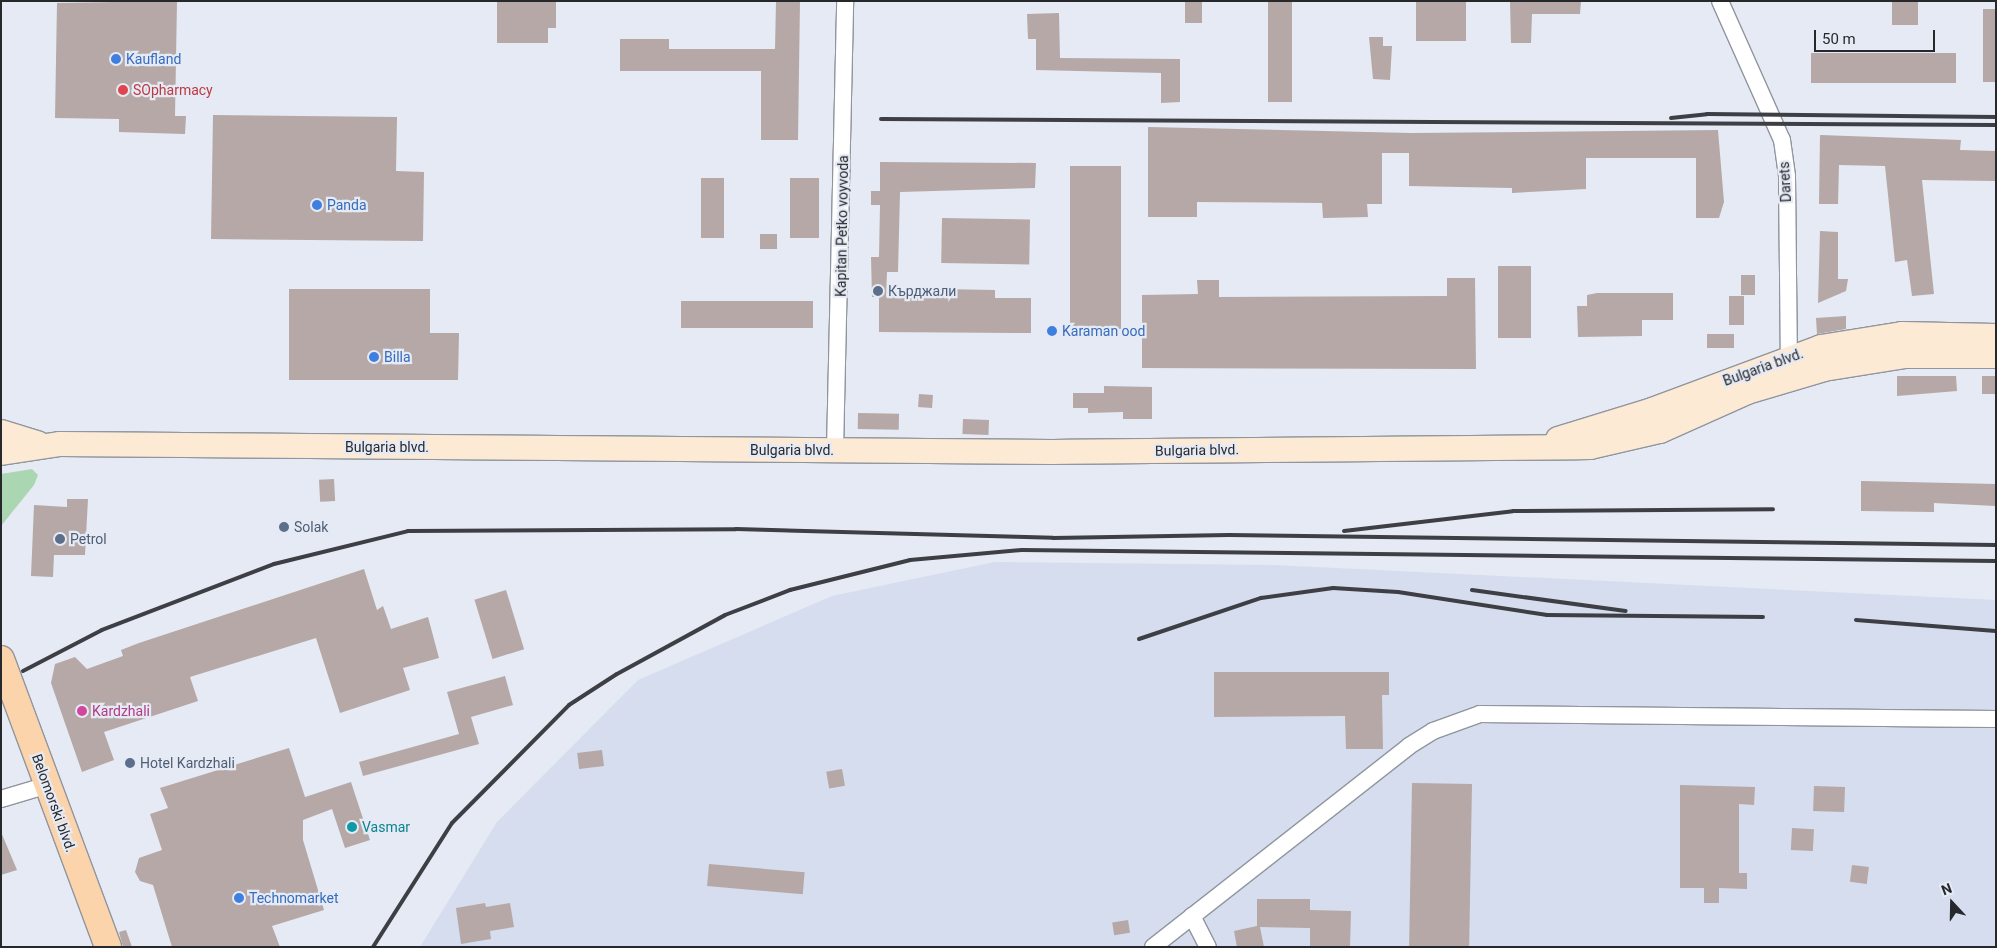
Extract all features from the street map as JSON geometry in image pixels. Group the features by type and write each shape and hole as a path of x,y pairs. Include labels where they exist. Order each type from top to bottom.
{"main road":[{"name":"Belomorski blvd.","path":"1,659 108,947"}],"street":[{"name":"Kapitan Petko voyvoda","path":"836,450 845,1"},
{"name":"Darets","path":"1720,1 1782,140 1787,177 1789,367"},
{"name":"Bulgaria blvd.","path":"1,453 44,445 1052,452 1540,445 1590,447 1660,430 1789,367 1902,334 1996,336"},
{"name":"Bulgaria blvd.","path":"1789,367 1904,356 1996,356"},
{"name":"Bulgaria blvd.","path":"1,432 44,445"},
{"path":"1153,947 1408,746 1433,731 1480,714 1996,719"},
{"path":"1,799 48,785"},
{"path":"1192,916 1208,947"}],"shaded area":[{"path":"995,562 1274,565 1996,600 1996,947 420,947 497,822 638,680 832,596"}],"green space":[{"path":"32,469 38,475 34,485 1,526 1,474"}],"building":[{"name":"Kaufland","path":"177,1 175,116 186,116 185,134 119,132 119,119 55,118 57,3"},
{"path":"497,1 556,1 556,28 548,28 548,43 497,43"},
{"path":"776,1 800,1 798,140 761,140 761,71 620,71 620,39 669,39 669,49 775,49"},
{"path":"1185,1 1202,1 1202,23 1185,23"},
{"path":"1268,1 1292,1 1292,102 1268,102"},
{"path":"1416,1 1466,1 1466,41 1416,41"},
{"path":"1510,1 1581,1 1580,14 1532,14 1531,43 1511,43"},
{"path":"1892,1 1918,1 1918,25 1892,25"},
{"path":"1983,9 1996,9 1996,82 1983,82"},
{"path":"1059,13 1060,58 1180,59 1180,102 1161,103 1161,73 1036,70 1036,39 1028,39 1027,14"},
{"path":"1369,37 1383,37 1383,46 1392,46 1390,80 1373,79"},
{"path":"1811,53 1956,53 1956,83 1811,83"},
{"name":"Panda","path":"213,115 397,117 396,171 424,172 423,241 211,239"},
{"path":"1148,127 1411,133 1718,130 1724,202 1719,218 1696,218 1696,158 1586,158 1586,189 1512,193 1512,188 1409,186 1409,153 1382,153 1382,204 1367,204 1368,217 1323,218 1322,203 1197,202 1197,217 1148,217"},
{"path":"1820,135 1961,140 1960,150 1996,151 1996,181 1922,180 1934,294 1912,296 1907,260 1895,262 1885,166 1839,165 1838,204 1819,204"},
{"path":"880,162 1036,163 1035,188 900,192 898,272 887,272 886,297 872,297 871,257 879,257 880,205 871,205 871,191 880,191"},
{"path":"1070,166 1121,166 1121,329 1070,329"},
{"path":"701,178 724,178 724,238 701,238"},
{"path":"790,178 819,178 819,238 790,238"},
{"path":"942,218 1030,220 1029,265 941,263"},
{"path":"1820,231 1838,232 1838,279 1848,279 1846,291 1818,303"},
{"path":"760,234 777,234 777,249 760,249"},
{"path":"1498,266 1531,266 1531,338 1498,338"},
{"path":"1741,275 1755,275 1755,295 1741,295"},
{"path":"1447,278 1475,278 1476,369 1142,368 1142,295 1198,294 1197,280 1219,280 1219,297 1447,296"},
{"name":"Billa","path":"289,289 430,289 430,333 459,333 458,380 289,380"},
{"path":"939,289 995,290 995,298 1031,298 1031,333 879,332 879,297 940,298"},
{"path":"1597,293 1673,293 1673,320 1642,320 1642,336 1578,337 1577,306 1587,306 1587,295"},
{"path":"1729,296 1744,296 1744,325 1729,325"},
{"path":"681,301 813,301 813,328 681,328"},
{"path":"1846,316 1846,329 1817,334 1816,318"},
{"path":"1707,334 1734,334 1734,348 1707,348"},
{"path":"1897,376 1956,376 1957,391 1897,396"},
{"path":"1982,376 1996,376 1996,394 1982,394"},
{"path":"1104,386 1152,387 1152,419 1123,419 1123,412 1088,413 1088,408 1073,408 1073,393 1104,393"},
{"path":"919,394 933,395 932,408 918,407"},
{"path":"858,413 899,414 899,430 858,429"},
{"path":"963,419 989,420 988,435 962,434"},
{"path":"334,479 335,501 320,502 319,480"},
{"path":"1861,481 1996,484 1996,506 1934,503 1934,512 1861,511"},
{"path":"67,499 88,499 85,555 54,555 53,577 31,576 34,505 67,507"},
{"path":"364,569 377,610 383,606 391,629 428,617 439,658 403,668 410,690 340,713 316,638 190,677 198,701 104,732 114,760 82,772 51,683 55,664 75,657 87,669 123,656 121,650 139,643"},
{"path":"506,590 524,649 493,659 474,600"},
{"path":"1214,672 1389,672 1389,695 1382,695 1383,749 1346,749 1345,716 1214,717"},
{"path":"505,676 513,705 471,717 479,744 363,776 359,762 459,734 447,692"},
{"path":"289,748 305,797 351,782 370,840 345,848 332,809 303,820 303,840 324,910 272,926 280,947 172,947 153,885 140,881 135,872 139,858 162,850 150,814 168,808 160,788"},
{"path":"602,750 604,766 579,769 577,753"},
{"path":"842,769 845,786 829,789 826,772"},
{"path":"1412,783 1472,784 1469,947 1409,947"},
{"path":"1680,785 1755,787 1754,805 1739,804 1739,873 1747,873 1747,889 1719,888 1719,903 1704,903 1704,888 1680,888"},
{"path":"1814,786 1845,787 1844,812 1813,811"},
{"path":"1792,828 1814,829 1813,851 1791,850"},
{"path":"1,832 17,870 1,875"},
{"path":"709,864 805,872 803,894 707,886"},
{"path":"1852,865 1869,867 1867,884 1850,882"},
{"path":"1257,899 1310,899 1310,910 1351,911 1350,947 1310,947 1310,928 1260,927 1264,947 1237,947 1234,931 1257,926"},
{"path":"485,903 486,907 510,903 514,927 490,931 491,939 461,944 456,908"},
{"path":"1128,920 1130,933 1114,935 1112,923"},
{"path":"126,930 132,947 123,947 119,932"}],"railway":[{"path":"1671,118 1707,114 1996,117"},
{"path":"881,119 1996,125"},
{"path":"1344,531 1513,511 1773,509"},
{"path":"23,671 102,630 274,564 408,531 736,529 1053,538 1229,535 1996,545"},
{"path":"373,947 452,823 569,705 617,674 725,615 790,590 910,560 1022,550 1996,561"},
{"path":"1139,639 1261,598 1333,588 1398,592 1547,615 1763,617"},
{"path":"1472,590 1626,611"},
{"path":"1856,620 1996,631"}],"place":[{"name":"Kaufland","path":"116,59"},
{"name":"SOpharmacy","path":"123,90"},
{"name":"Panda","path":"317,205"},
{"name":"Кърджали","path":"878,291"},
{"name":"Karaman ood","path":"1052,331"},
{"name":"Billa","path":"374,357"},
{"name":"Solak","path":"284,527"},
{"name":"Petrol","path":"60,539"},
{"name":"Kardzhali","path":"82,711"},
{"name":"Hotel Kardzhali","path":"130,763"},
{"name":"Vasmar","path":"352,827"},
{"name":"Technomarket","path":"239,898"}]}
